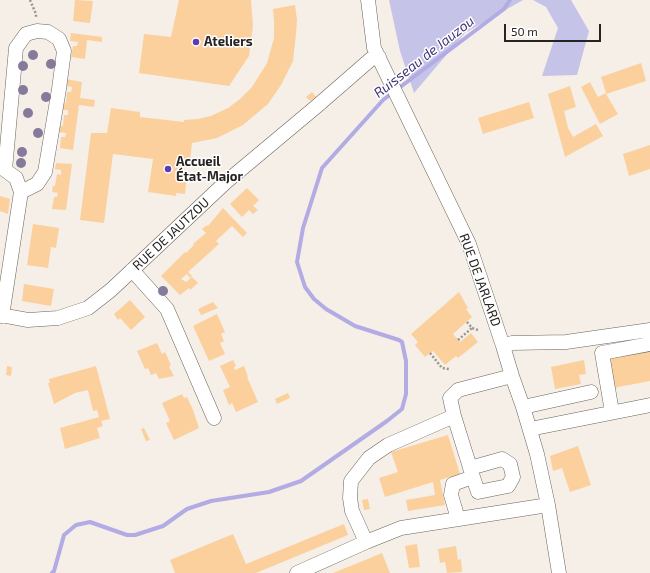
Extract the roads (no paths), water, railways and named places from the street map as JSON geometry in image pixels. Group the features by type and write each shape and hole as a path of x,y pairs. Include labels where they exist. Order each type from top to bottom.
{"street":[{"name":"RUE DE JARLARD","path":"368,0 374,48 469,244 504,346 537,454 548,505 559,573"},
{"path":"1,315 21,192 16,178 2,170 16,48 26,34 36,31 48,32 59,39 64,51 45,172 37,184 21,192"},
{"name":"RUE DE JAUTZOU","path":"1,315 28,320 58,318 88,308 111,290 226,182 371,59 381,63"},
{"path":"132,270 167,309 214,418"},
{"path":"504,346 512,343 566,342 650,330"},
{"path":"612,412 602,353 650,344"},
{"path":"458,519 451,495 453,484 471,472 450,398 458,390 512,376"},
{"path":"523,407 592,392"},
{"path":"530,429 650,405"},
{"path":"366,542 352,511 350,498 351,481 369,458 388,445 454,416"},
{"path":"297,573 401,528 548,505"}],"waterway":[{"name":"Ruisseau de Jauzou","path":"52,573 54,571 64,535 76,525 90,522 127,535 135,535 163,526 187,509 211,501 269,492 301,481 402,409 406,394 406,361 402,342 355,326 326,309 314,299 305,287 297,262 303,228 322,168 383,100 504,9 510,0"}],"place":[{"name":"Ateliers","path":"196,42"},
{"name":"Accueil État-Major","path":"168,169"}]}
